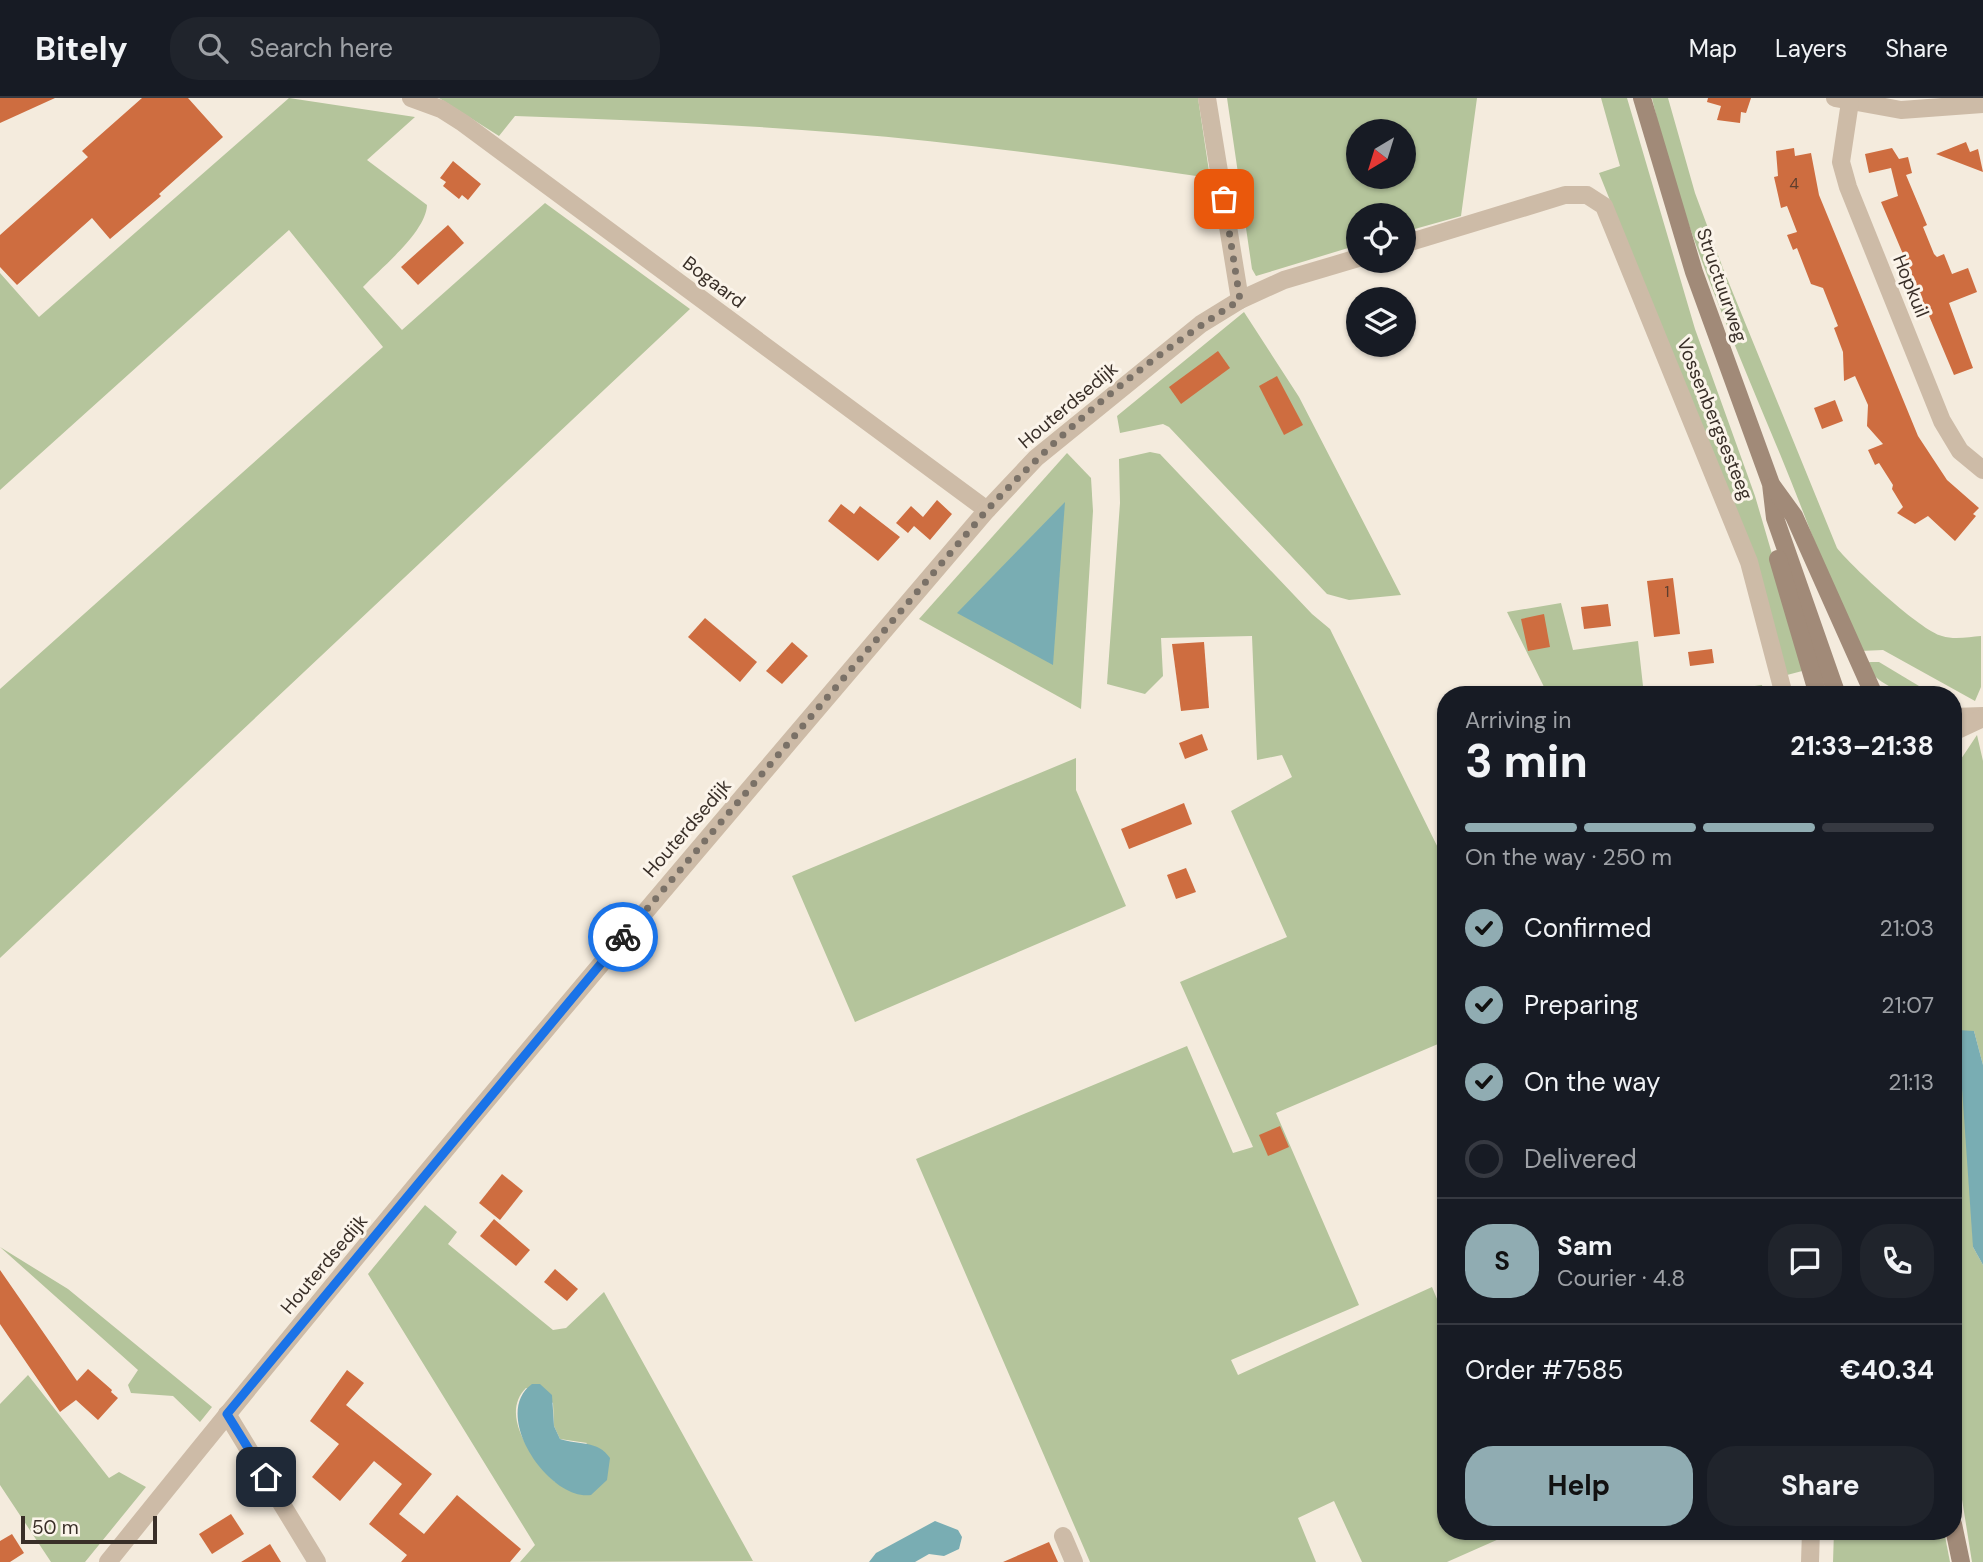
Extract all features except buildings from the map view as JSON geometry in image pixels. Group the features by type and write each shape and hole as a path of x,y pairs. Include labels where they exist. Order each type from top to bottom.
{"main road":[{"name":"Structuurweg","path":"1642,98 1694,272 1771,484 1775,518 1834,686"},
{"name":"Structuurweg","path":"1771,484 1794,516 1870,686"},
{"name":"Structuurweg","path":"1771,484 1765,520 1815,686"},
{"path":"1956,1540 1961,1562"}],"street":[{"name":"Bogaard","path":"411,98 442,109 463,122 987,510"},
{"path":"1208,98 1240,300"},
{"path":"1843,100 1900,110 1983,104"},
{"name":"Hopkuil","path":"1843,100 1842,162 1848,187 1942,421 1960,451 1983,470"},
{"name":"Vossenbergsesteeg","path":"1416,240 1565,195 1587,195 1606,211 1749,562 1772,638 1782,686"},
{"name":"Houterdsedijk","path":"108,1562 227,1414 667,884 987,510 1036,458 1201,324 1240,300 1284,280 1346,262"},
{"path":"1962,717 1983,717"},
{"path":"1962,728 1983,717"},
{"path":"227,1414 317,1562"},
{"path":"1063,1536 1074,1562"},
{"path":"1810,1562 1811,1540"}],"green space":[{"path":"289,98 415,117 367,160 427,205 425,215 411,238 363,287 402,330 545,203 690,309 0,958 0,689 383,347 289,230 0,490 0,273 39,317"},
{"path":"439,98 1198,98 1210,178 980,147 760,127 515,116 499,136"},
{"path":"1227,98 1477,98 1461,216 1416,229 1416,203 1346,203 1346,249 1256,276 1252,269"},
{"path":"1601,98 1627,98 1695,329 1755,496 1806,670 1787,675 1744,533 1599,173 1620,166"},
{"path":"1652,98 1668,98 1695,193 1724,271 1837,548 1887,597 1932,632 1951,638 1981,636 1981,687 1975,701 1962,694 1962,686 1948,686 1883,650 1860,651 1708,279 1664,144"},
{"path":"1244,312 1299,397 1401,595 1349,600 1327,594 1169,427 1163,424 1120,433 1117,416"},
{"path":"1150,452 1160,454 1312,614 1330,629 1437,846 1437,1044 1276,1113 1359,1305 1231,1360 1238,1375 1432,1287 1437,1299 1437,1540 1497,1540 1447,1562 1362,1562 1334,1501 1298,1518 1316,1562 1090,1562 916,1159 1187,1046 1233,1153 1253,1147 1180,982 1287,937 1231,811 1292,777 1282,755 1257,760 1252,636 1161,638 1163,676 1145,694 1107,684 1120,503 1119,459"},
{"path":"1067,453 1091,478 1093,511 1081,709 919,619"},
{"path":"1561,603 1573,650 1638,641 1643,686 1544,686 1507,612"},
{"path":"1879,662 1919,686 1890,686 1877,679 1863,663"},
{"path":"1977,735 1983,761 1983,1065 1974,1031 1973,1247 1983,1265 1983,1562 1972,1562 1962,1499 1962,758"},
{"path":"1076,758 1076,790 1126,906 855,1022 792,876"},
{"path":"425,1205 457,1232 448,1244 553,1330 566,1328 604,1292 753,1561 520,1562 535,1545 368,1274","holes":["526,1388 553,1403 554,1426 560,1439 587,1443 555,1482 522,1438 516,1412 518,1399"]},
{"path":"0,1247 68,1289 212,1407 200,1422 173,1396 131,1393 128,1385 138,1370"},
{"path":"28,1375 109,1478 119,1472 146,1487 85,1562 51,1562 0,1485 0,1404"},
{"path":"1834,1540 1946,1540 1950,1562 1833,1562"}],"water":[{"path":"1065,502 1053,665 957,613"},
{"path":"1962,1030 1974,1031 1983,1065 1983,1265 1973,1247 1962,1088"},
{"path":"532,1384 540,1384 552,1395 554,1426 560,1439 600,1448 610,1458 607,1480 591,1495 575,1493 558,1484 530,1453 521,1434 518,1415 521,1398"},
{"path":"935,1521 958,1530 962,1537 959,1549 944,1556 929,1554 915,1562 869,1562 876,1553"}],"way so far":[{"path":"623,937 987,510 1036,458 1201,324 1240,300 1224,199"}],"route":[{"path":"266,1477 227,1414 623,937"}]}
